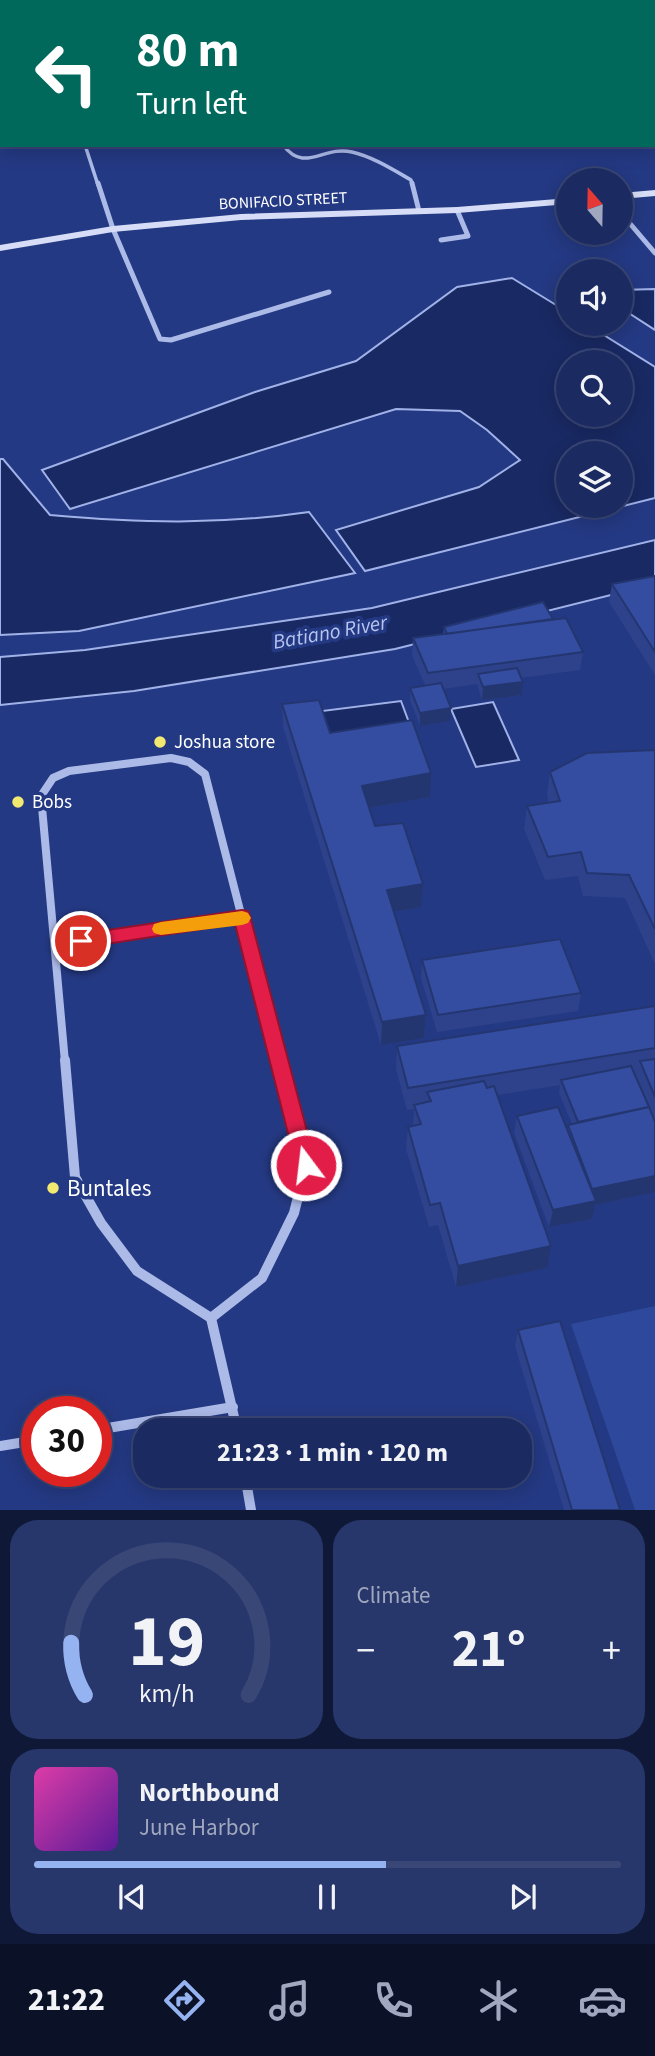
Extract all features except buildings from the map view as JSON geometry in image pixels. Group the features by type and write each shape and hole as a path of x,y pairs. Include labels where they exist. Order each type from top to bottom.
{"street":[{"path":"87,147 113,229 160,339 166,341 329,292"},
{"path":"285,147 299,159 310,160 338,149 386,166 411,180 419,211"},
{"path":"634,195 655,193"},
{"name":"BONIFACIO STREET","path":"0,248 113,229 241,217 457,210 556,202"},
{"path":"441,240 468,236 457,210"},
{"path":"634,229 655,254"},
{"path":"211,1318 262,1278 294,1213 306,1165 242,916 205,774 189,762 171,758 69,771 53,778 41,796 75,1177 101,1223 137,1271 211,1318 235,1418"},
{"path":"55,945 242,916"},
{"path":"112,1427 233,1407"},
{"path":"0,1446 21,1443"},
{"path":"247,1488 251,1510"}],"shaded area":[{"path":"655,1306 655,1510 635,1510 571,1324"}],"water":[{"path":"512,278 556,305 556,336 605,336 628,350 556,350 556,427 633,427 633,353 655,367 655,498 633,504 633,441 556,441 556,518 576,518 365,571 336,530 479,487 520,460 487,430 460,411 396,409 70,509 42,470 255,392 356,361 457,287"},
{"path":"655,289 655,330 633,316 633,290"},
{"path":"0,459 3,459 50,515 116,520 211,521 309,512 355,573 79,631 0,635"},
{"name":"Batiano River","path":"655,540 655,584 395,649 134,691 0,705 0,657 85,650 372,608"},
{"path":"401,701 411,728 330,739 322,711"},
{"path":"493,702 519,760 476,767 451,709"}],"slow traffic":[{"path":"161,929 242,918"}],"place":[{"name":"Joshua store","path":"160,742"},
{"name":"Bobs","path":"18,802"},
{"name":"Buntales","path":"53,1188"}],"route":[{"path":"81,941 242,916 306,1165"}]}
